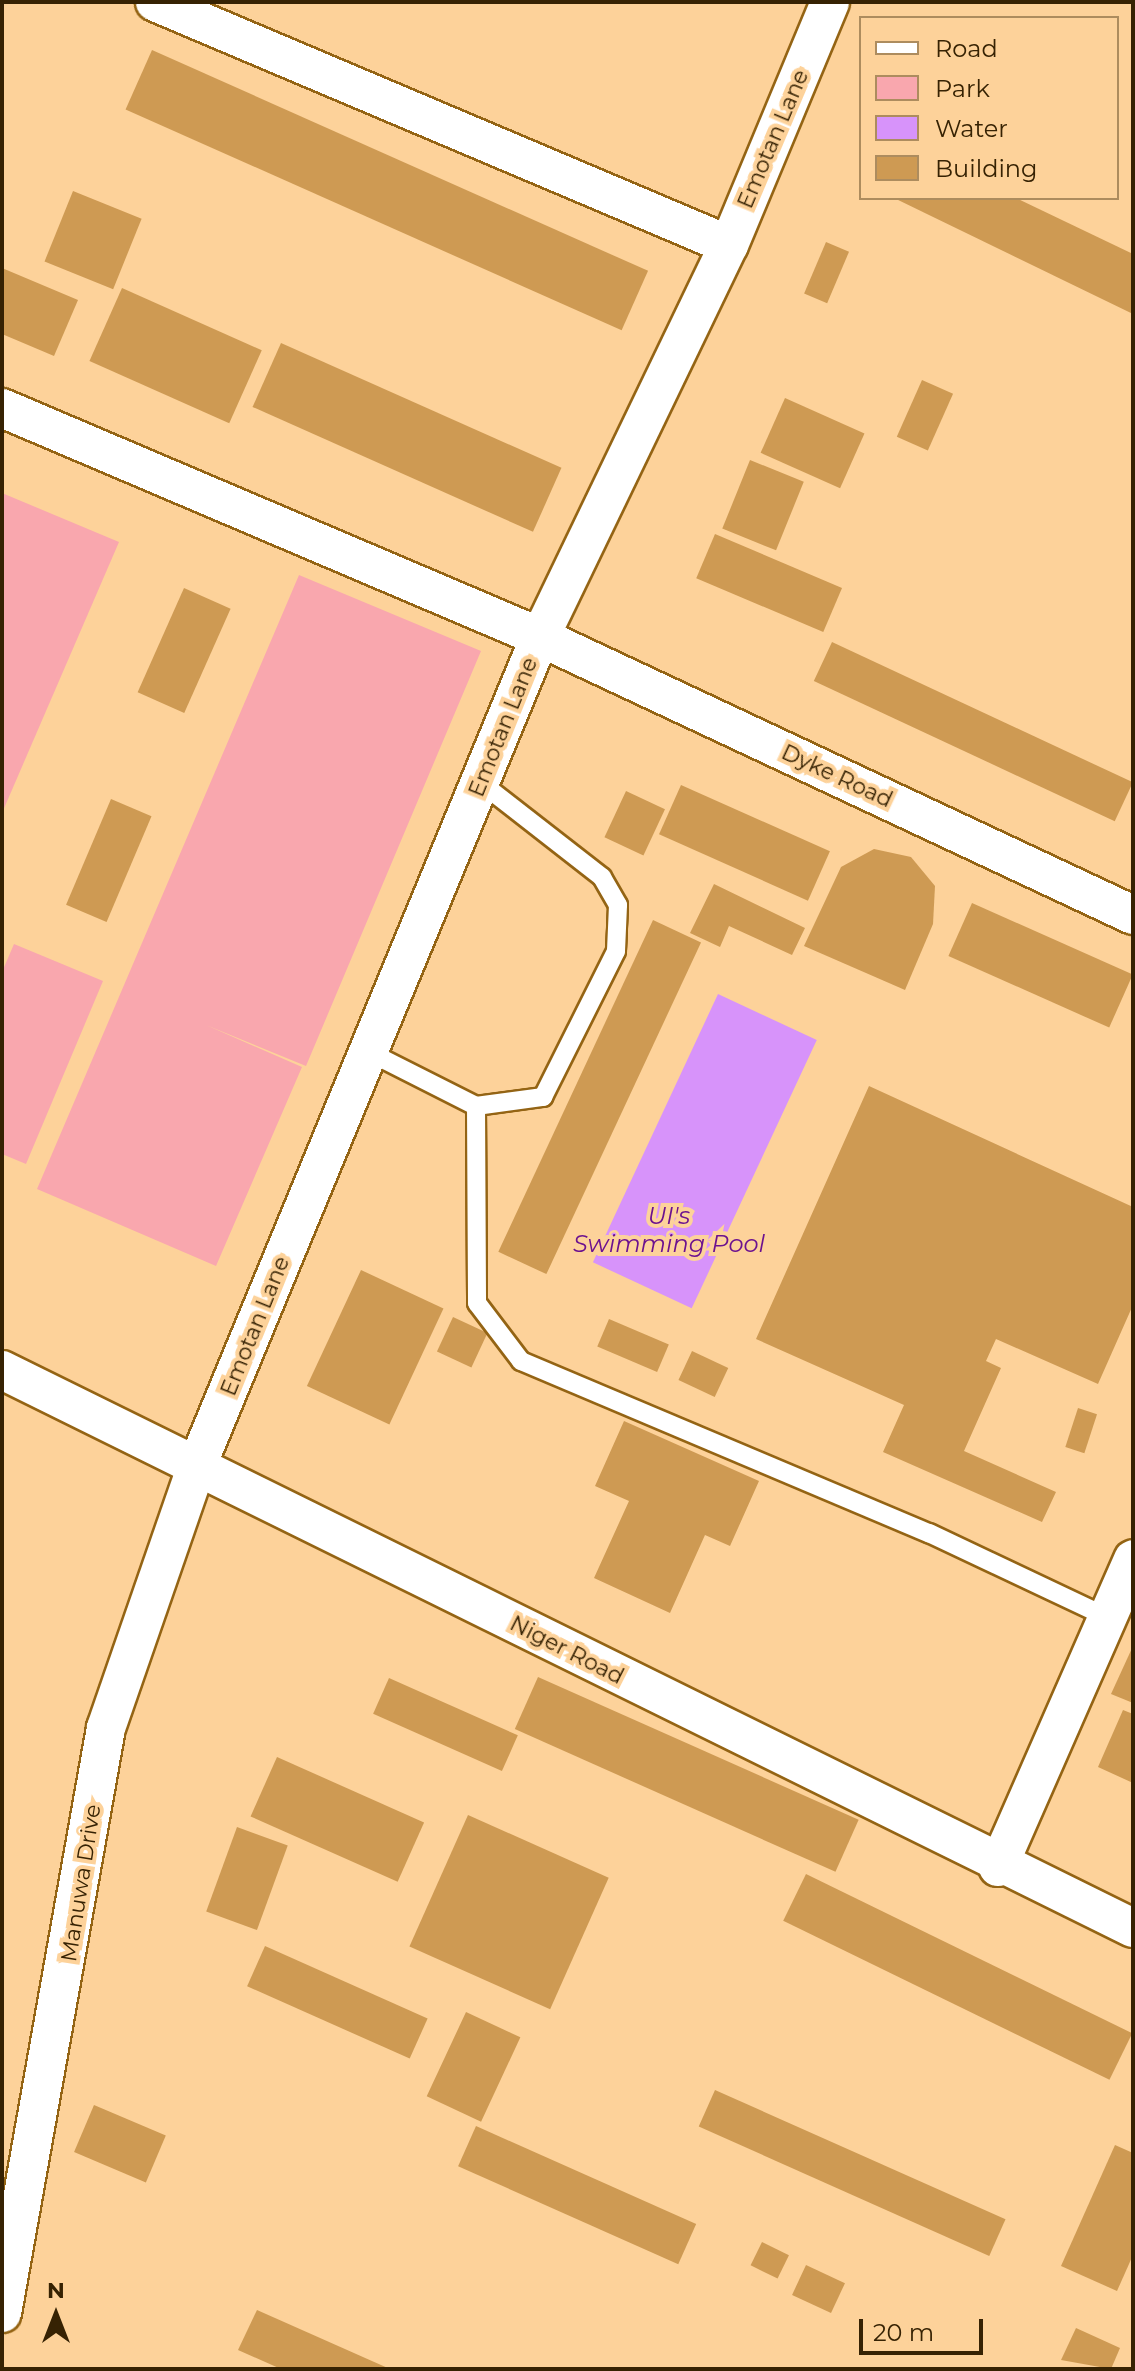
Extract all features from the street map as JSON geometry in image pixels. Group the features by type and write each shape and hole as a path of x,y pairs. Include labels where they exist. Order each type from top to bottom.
{"street":[{"path":"155,2 729,245"},
{"name":"Emotan Lane","path":"198,1463 540,637 729,245 830,2"},
{"name":"Dyke Road","path":"2,408 540,637 1133,915"},
{"name":"Niger Road","path":"2,1370 198,1463 998,1867 1133,1928"},
{"name":"Manuwa Drive","path":"2,2313 106,1728 198,1463"},
{"path":"998,1867 1133,1559"}],"lane":[{"path":"369,1052 476,1106 543,1097 616,951 618,905 602,877 480,782"},
{"path":"476,1106 477,1303 521,1361 929,1533 1107,1617"}],"green space":[{"path":"2,493 119,542 2,813"},
{"path":"299,575 481,651 306,1066 206,1025 302,1067 216,1266 37,1189"},
{"path":"14,944 103,981 26,1164 2,1154 2,972"}],"water":[{"name":"UI's Swimming Pool","path":"718,994 817,1040 692,1308 593,1262"}],"building":[{"path":"152,50 648,271 622,330 126,109"},
{"path":"73,191 142,219 113,289 45,261"},
{"path":"898,200 1020,200 1133,254 1133,314"},
{"path":"826,242 849,252 827,303 804,294"},
{"path":"2,268 78,300 54,356 2,334"},
{"path":"122,288 262,350 229,423 89,361"},
{"path":"281,343 561,468 533,532 253,407"},
{"path":"922,380 953,394 928,450 897,437"},
{"path":"785,398 864,433 840,488 761,453"},
{"path":"750,460 804,482 776,550 722,529"},
{"path":"715,534 842,588 823,632 696,578"},
{"path":"184,588 231,609 184,713 138,692"},
{"path":"832,642 1133,782 1115,821 814,681"},
{"path":"681,785 830,851 808,901 659,834"},
{"path":"626,791 665,809 643,855 604,837"},
{"path":"111,799 152,816 107,922 66,905"},
{"path":"874,849 911,857 935,886 933,924 905,990 804,946 841,867"},
{"path":"714,884 805,928 792,955 729,926 720,947 690,933"},
{"path":"972,903 1133,975 1109,1028 948,956"},
{"path":"653,920 701,942 546,1274 498,1252"},
{"path":"869,1086 1133,1207 1133,1305 1098,1384 996,1339 986,1361 1001,1368 964,1451 1056,1492 1042,1522 883,1452 904,1405 756,1339"},
{"path":"361,1270 443,1308 389,1424 307,1386"},
{"path":"453,1317 487,1333 471,1367 437,1351"},
{"path":"609,1319 669,1344 657,1372 597,1347"},
{"path":"692,1351 728,1368 715,1397 678,1380"},
{"path":"1078,1408 1097,1414 1084,1453 1065,1447"},
{"path":"624,1421 759,1481 730,1546 705,1535 670,1613 594,1578 629,1501 595,1486"},
{"path":"1133,1646 1133,1703 1111,1694"},
{"path":"538,1677 859,1820 835,1872 515,1729"},
{"path":"389,1678 518,1735 502,1771 373,1714"},
{"path":"1123,1710 1133,1714 1133,1783 1098,1767"},
{"path":"277,1757 424,1822 398,1882 251,1816"},
{"path":"468,1815 609,1878 550,2009 409,1947"},
{"path":"237,1827 288,1845 257,1930 206,1912"},
{"path":"806,1874 1132,2033 1109,2080 783,1921"},
{"path":"265,1946 428,2018 410,2059 247,1986"},
{"path":"466,2012 520,2037 481,2122 427,2096"},
{"path":"715,2090 1006,2219 989,2256 699,2127"},
{"path":"94,2105 166,2135 146,2182 74,2152"},
{"path":"476,2126 696,2224 678,2264 458,2166"},
{"path":"1115,2145 1133,2153 1133,2255 1117,2291 1061,2266"},
{"path":"762,2242 789,2255 778,2279 751,2265"},
{"path":"806,2265 845,2283 831,2313 792,2295"},
{"path":"257,2310 390,2369 281,2369 238,2350"},
{"path":"1076,2328 1120,2348 1111,2369 1061,2360"}]}
